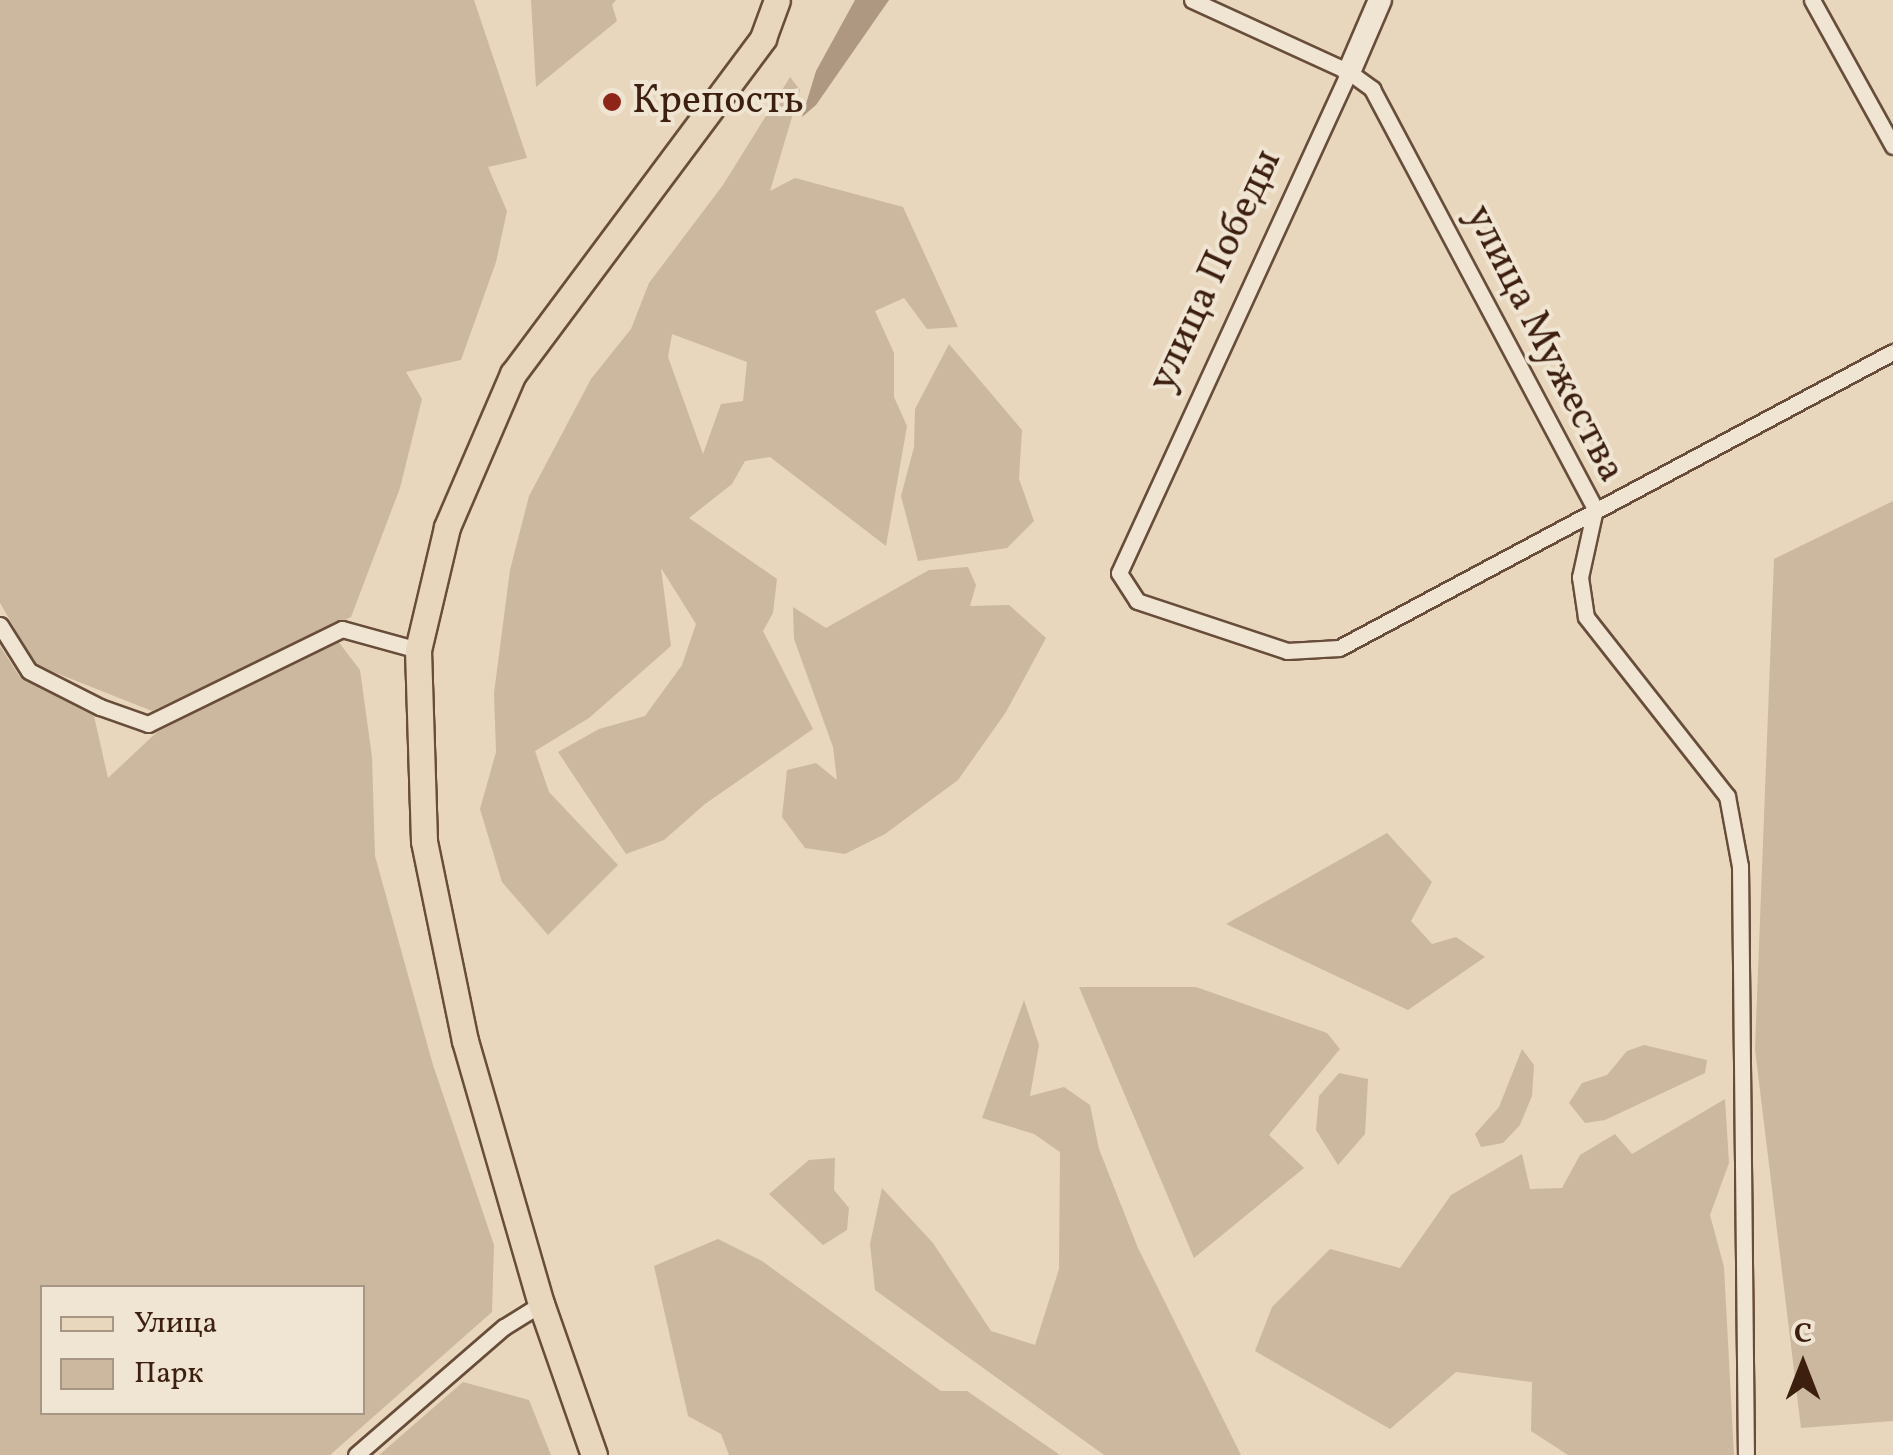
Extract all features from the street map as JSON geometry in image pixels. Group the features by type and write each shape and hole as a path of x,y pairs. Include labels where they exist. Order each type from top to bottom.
{"main road":[{"path":"594,1455 541,1304 464,1042 424,842 418,650 448,528 513,374 764,38 777,0"}],"street":[{"name":"улица Мужества","path":"1192,0 1349,72 1372,89 1595,509 1580,577 1586,617 1727,796 1740,866 1746,1455"},
{"name":"улица Победы","path":"1380,0 1119,573 1137,601 1287,651 1310,652 1339,648 1595,509"},
{"path":"1812,0 1893,146"},
{"path":"1595,509 1893,352"},
{"path":"0,625 29,671 100,706 148,724 342,630 418,650"},
{"path":"356,1455 504,1327 541,1304"}],"green space":[{"path":"0,0 474,0 527,158 488,167 507,211 496,262 461,360 406,372 422,399 400,488 351,617 152,711 36,665 0,603"},
{"path":"531,0 616,0 612,5 617,21 536,87"},
{"path":"790,77 800,90 770,191 795,178 903,207 958,327 927,329 904,298 875,311 894,353 894,397 907,426 886,546 770,457 745,461 732,484 689,518 777,579 773,613 763,631 813,729 705,804 664,840 626,854 558,752 599,729 645,716 682,665 696,624 661,568 671,646 589,718 535,751 549,792 618,865 548,935 502,882 480,809 496,752 494,693 510,570 529,496 591,379 631,329 649,283 723,185","holes":["672,334 747,362 743,401 721,404 703,454 668,357"]},
{"path":"949,344 1022,430 1019,479 1034,521 1007,548 918,561 901,496 914,447 915,409"},
{"path":"1893,501 1893,1421 1801,1428 1755,1049 1774,559"},
{"path":"968,567 976,585 970,606 1009,605 1046,638 1006,712 958,780 885,834 845,854 805,848 782,817 787,770 816,763 837,780 833,747 794,639 793,607 826,628 929,570"},
{"path":"337,640 360,670 372,757 375,856 433,1065 494,1245 492,1312 330,1455 0,1455 0,646 20,677 94,716 108,778 157,732"},
{"path":"1387,833 1432,882 1411,921 1432,944 1456,937 1485,957 1408,1010 1226,924"},
{"path":"1079,987 1196,987 1327,1033 1340,1049 1269,1135 1304,1168 1194,1258"},
{"path":"1024,1000 1039,1045 1030,1096 1064,1087 1090,1105 1099,1149 1138,1248 1241,1455 1104,1455 875,1290 870,1244 882,1188 933,1243 991,1331 1035,1345 1059,1269 1060,1152 1034,1134 982,1118"},
{"path":"1644,1045 1707,1060 1705,1073 1605,1120 1585,1123 1569,1103 1582,1083 1607,1075 1627,1051"},
{"path":"1522,1049 1534,1065 1532,1096 1520,1125 1503,1143 1481,1147 1475,1134 1499,1107"},
{"path":"1339,1073 1368,1079 1365,1134 1338,1165 1316,1130 1319,1096"},
{"path":"1725,1099 1729,1163 1710,1215 1724,1267 1734,1455 1568,1455 1531,1431 1532,1382 1456,1372 1390,1429 1255,1351 1272,1307 1330,1249 1400,1268 1451,1195 1522,1154 1530,1189 1562,1188 1580,1155 1615,1134 1632,1154"},
{"path":"835,1158 834,1190 849,1208 847,1230 823,1245 769,1194 809,1160"},
{"path":"718,1239 762,1261 941,1391 967,1391 1060,1455 729,1455 721,1434 688,1416 654,1266"},
{"path":"463,1382 529,1400 551,1455 379,1455"}],"shaded area":[{"path":"855,0 889,0 816,105 802,117 816,71"}],"place":[{"name":"Крепость","path":"612,102"}]}
